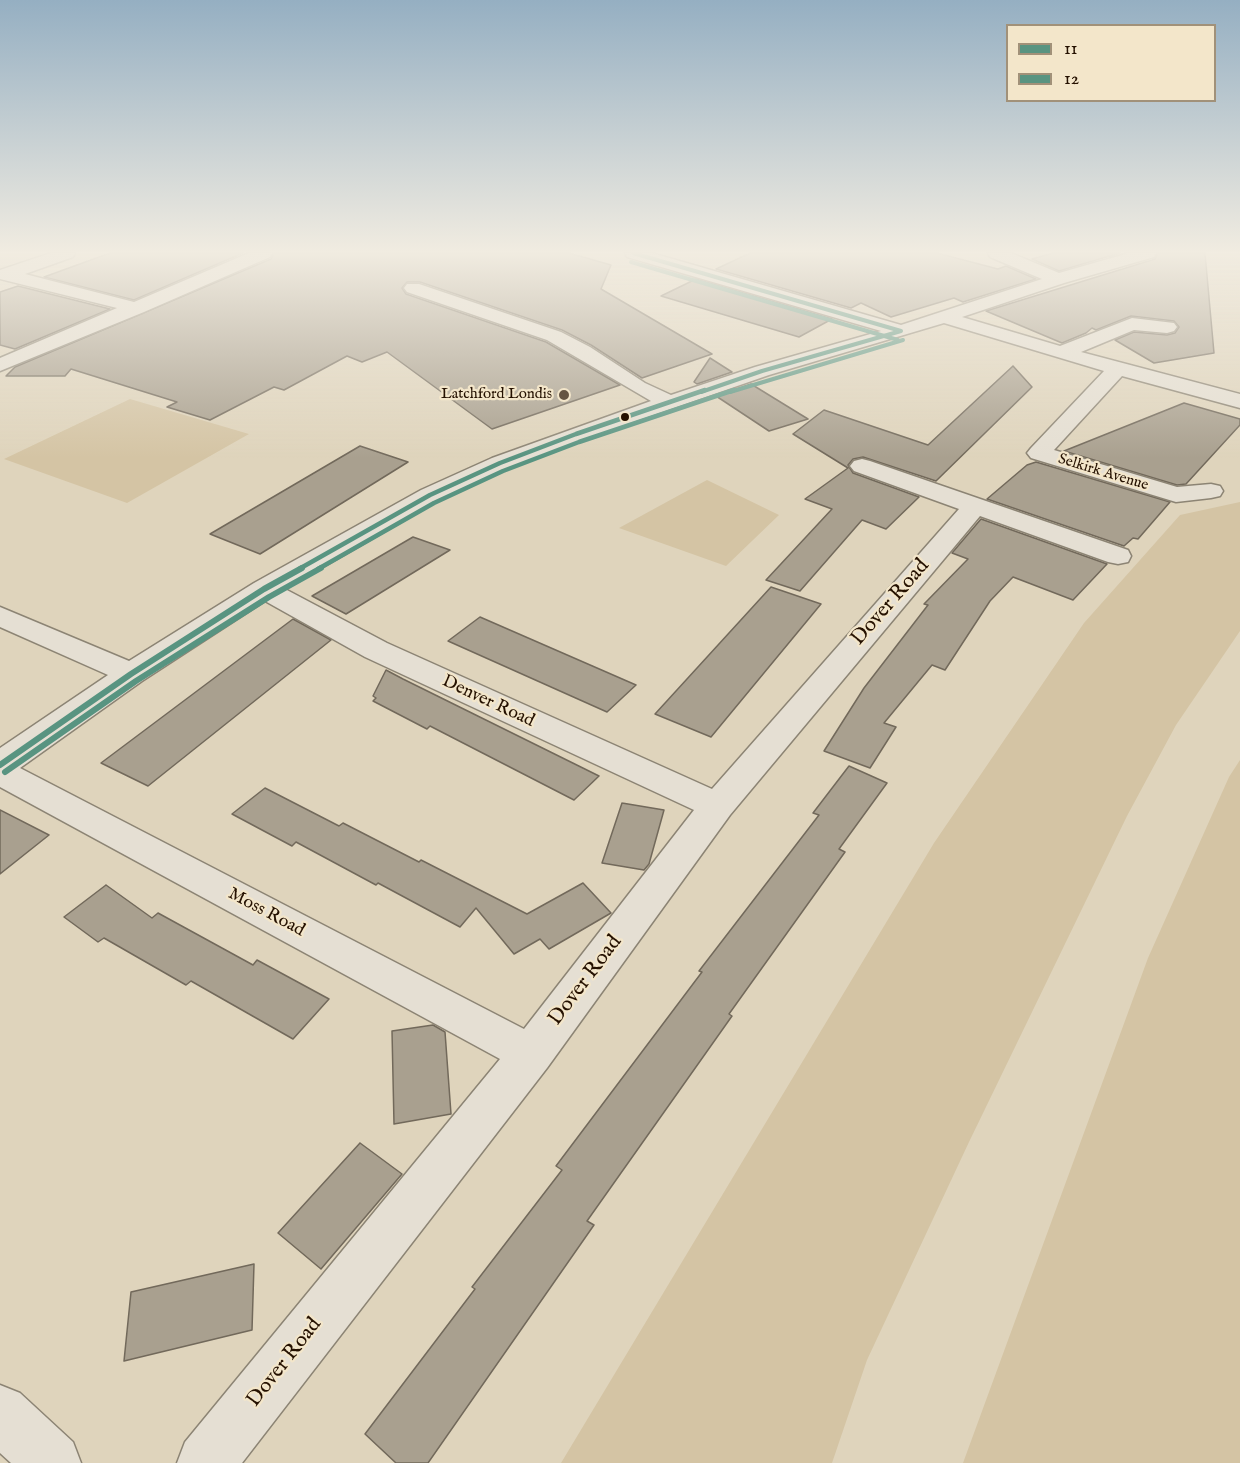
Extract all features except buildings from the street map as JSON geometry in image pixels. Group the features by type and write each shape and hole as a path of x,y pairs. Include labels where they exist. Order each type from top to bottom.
{"street":[{"path":"0,365 105,321"},
{"path":"509,321 554,336 638,387 669,402"},
{"path":"871,321 901,331"},
{"path":"0,765 131,674 264,589 430,495 500,463 576,434 762,371 930,321"},
{"path":"958,321 1118,369 1240,401"},
{"path":"1062,352 1132,324 1167,327"},
{"name":"Selkirk Avenue","path":"1118,369 1039,453 1176,495 1211,491"},
{"path":"1208,393 1229,382"},
{"path":"862,466 1118,556"},
{"name":"Dover Road","path":"206,1463 531,1054 717,806 975,506"},
{"name":"Denver Road","path":"264,589 376,650 717,806"},
{"path":"0,616 131,674"},
{"name":"Moss Road","path":"0,772 531,1054"},
{"path":"0,1413 52,1463"}],"shaded area":[{"path":"130,399 249,434 127,503 4,459"},
{"path":"707,480 779,515 726,566 619,528"},
{"path":"1240,502 1240,631 1176,725 1127,816 969,1142 867,1360 832,1463 561,1463 934,843 1084,623 1180,515"},
{"path":"1240,760 1240,1463 963,1463 1148,958 1229,777"}],"transit line":[{"name":"12","path":"834,321 898,340"},
{"name":"11","path":"868,321 901,331"},
{"name":"11","path":"0,765 131,674 264,589 430,495 500,463 576,434 762,371 901,331"},
{"name":"12","path":"5,772 136,681 269,597 434,503 503,471 579,442 765,380 903,340"}],"place":[{"name":"Latchford Londis","path":"564,395"}]}
